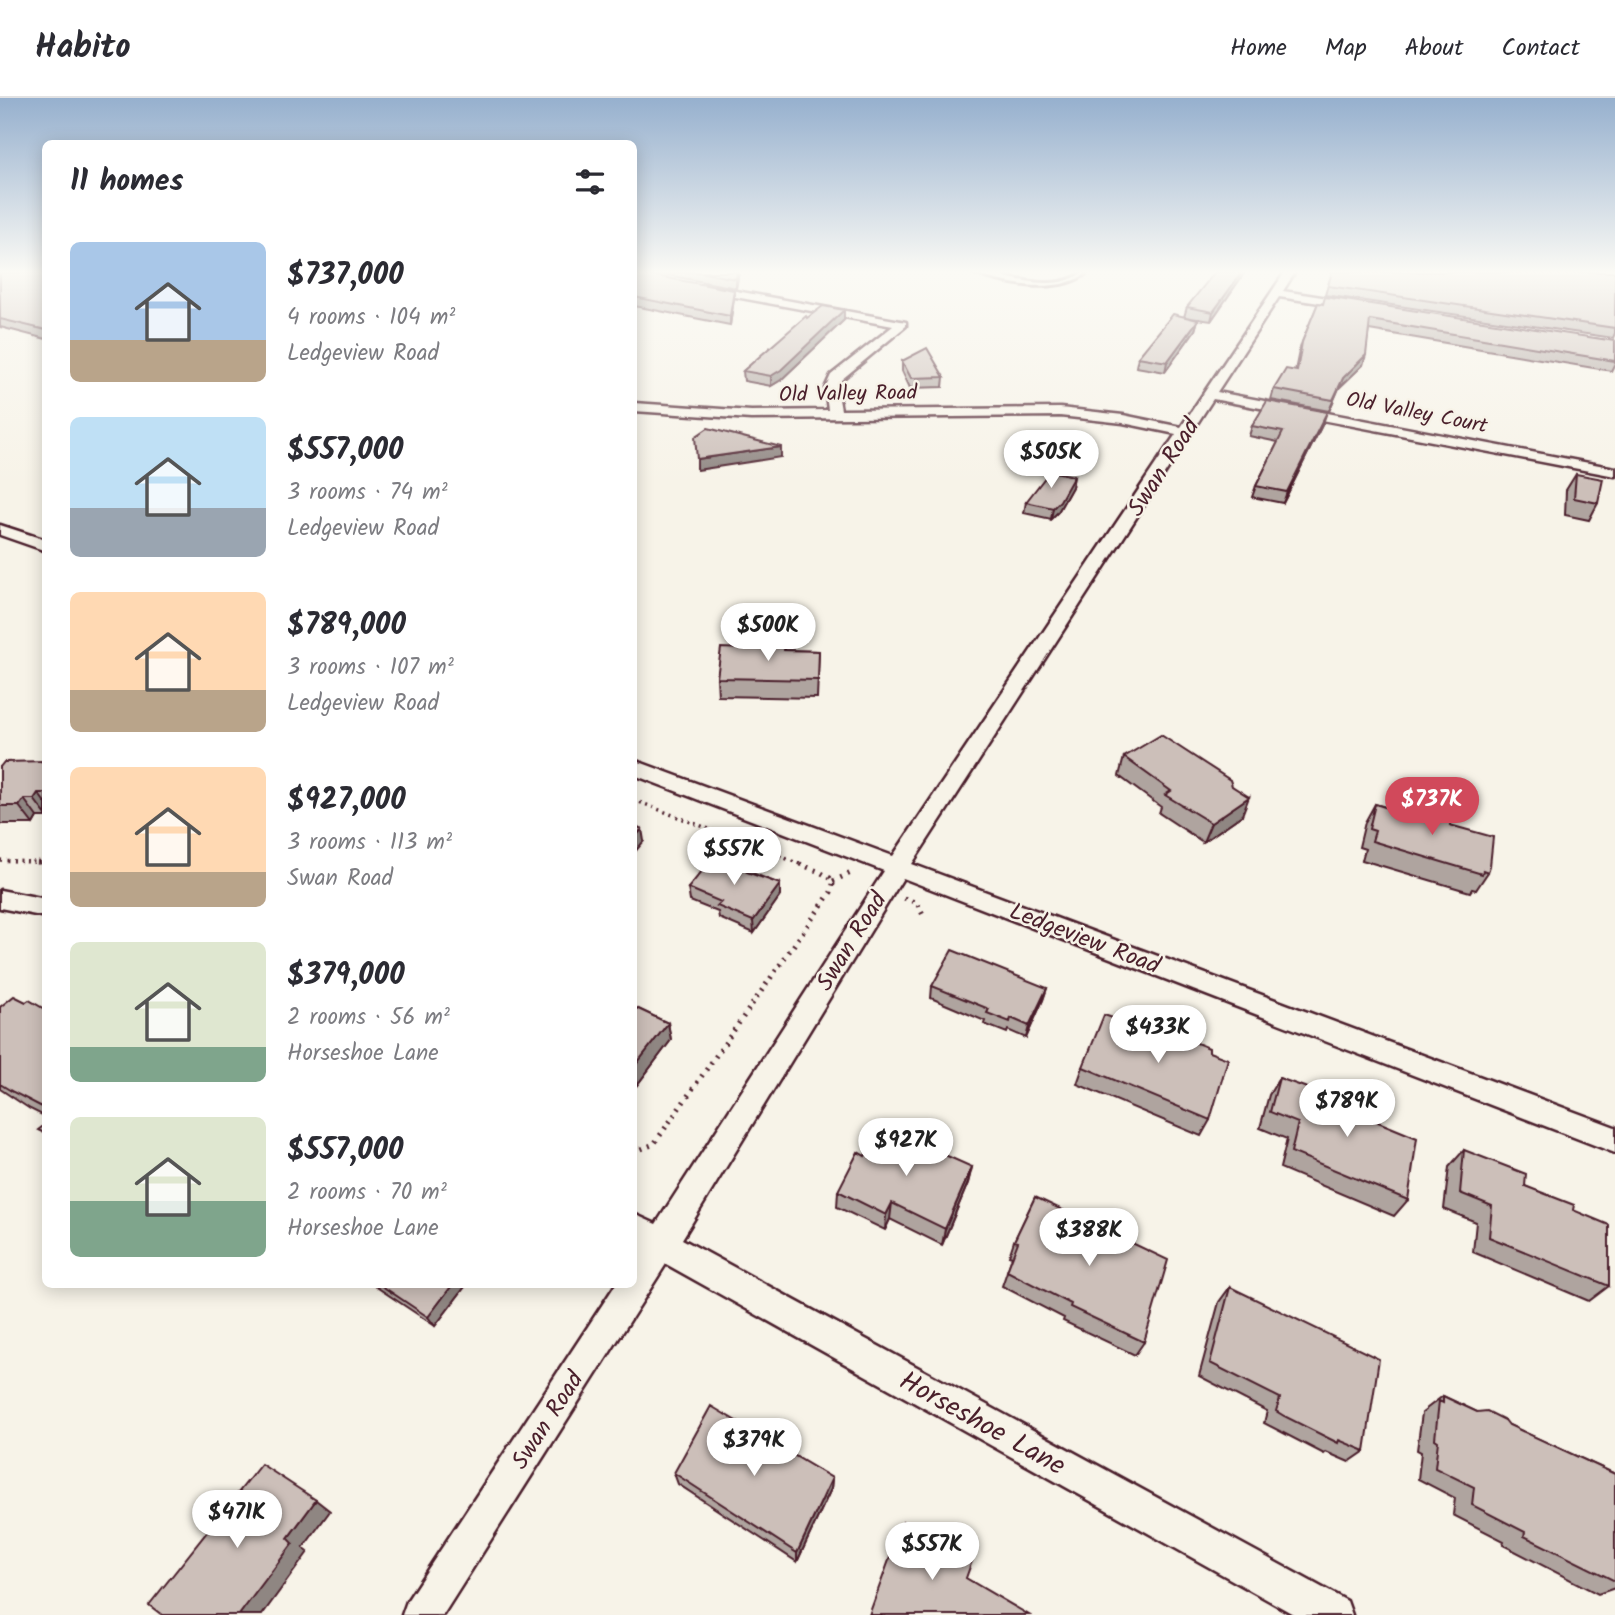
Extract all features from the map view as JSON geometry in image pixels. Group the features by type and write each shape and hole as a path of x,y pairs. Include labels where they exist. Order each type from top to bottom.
{"street":[{"path":"835,414 831,388 835,378 879,343"},
{"name":"Swan Road","path":"637,1254 898,867 1245,343"},
{"name":"Old Valley Court","path":"1211,395 1615,472"},
{"name":"Old Valley Road","path":"637,407 710,414 1060,412 1123,419 1187,432"},
{"path":"0,530 42,545"},
{"name":"Ledgeview Road","path":"637,768 1615,1140"},
{"path":"0,899 42,907"},
{"name":"Horseshoe Lane","path":"647,1237 1333,1615"},
{"name":"Swan Road","path":"421,1615 617,1288"}],"path":[{"path":"637,801 820,872 834,884 654,1144 637,1151"},
{"path":"0,860 42,863"}],"building":[{"path":"775,343 810,343 771,376 743,371"},
{"path":"1150,343 1181,343 1167,362 1138,357"},
{"path":"1302,343 1367,343 1366,355 1343,378 1333,400 1274,389 1286,369 1297,371"},
{"path":"1506,343 1615,343 1615,361"},
{"path":"927,348 944,377 911,378 902,361"},
{"path":"1267,401 1327,412 1287,492 1256,486 1283,432 1252,426"},
{"path":"708,428 781,447 697,459 695,437"},
{"path":"1050,471 1074,476 1060,501 1053,508 1026,502"},
{"path":"1576,474 1603,479 1598,503 1574,498"},
{"path":"747,640 770,641 769,646 784,646 784,650 819,651 818,680 717,678 721,648 746,649"},
{"path":"1161,735 1230,780 1232,786 1249,797 1211,823 1165,795 1171,791 1124,757"},
{"path":"42,761 42,793 38,793 34,799 24,799 19,806 0,806 0,767 4,762"},
{"path":"1375,804 1408,814 1410,806 1424,810 1425,804 1453,812 1450,825 1493,837 1488,872 1483,870 1482,874 1372,841 1375,831 1369,829"},
{"path":"717,853 752,867 747,872 780,884 753,921 717,906 721,902 688,888"},
{"path":"952,950 1047,988 1029,1026 1011,1018 1010,1022 987,1013 989,1009 932,986"},
{"path":"14,996 42,1008 42,1107 0,1084 0,1007"},
{"path":"637,1008 668,1023 637,1063"},
{"path":"1104,1015 1166,1036 1167,1031 1228,1059 1210,1120 1083,1067"},
{"path":"1279,1078 1355,1105 1354,1112 1417,1138 1408,1200 1291,1152 1298,1123 1270,1112"},
{"path":"880,1126 972,1167 945,1229 892,1203 886,1215 838,1191 858,1152 865,1156"},
{"path":"1464,1150 1526,1174 1525,1186 1574,1205 1573,1210 1609,1225 1609,1286 1489,1237 1492,1206 1460,1193"},
{"path":"1035,1197 1168,1260 1144,1342 1070,1307 1071,1304 1007,1271 1018,1242 1014,1241"},
{"path":"1230,1287 1379,1359 1365,1451 1339,1440 1338,1443 1284,1416 1276,1411 1280,1398 1210,1363"},
{"path":"385,1288 450,1288 428,1317"},
{"path":"1443,1396 1477,1412 1487,1411 1509,1425 1615,1474 1615,1581 1524,1536 1525,1532 1472,1505 1474,1487 1435,1468 1439,1401 1443,1403"},
{"path":"711,1406 832,1478 797,1553 674,1473"},
{"path":"261,1464 316,1500 288,1538 293,1543 239,1615 162,1615 149,1605"},
{"path":"903,1522 972,1561 966,1578 1029,1615 869,1615"}]}
